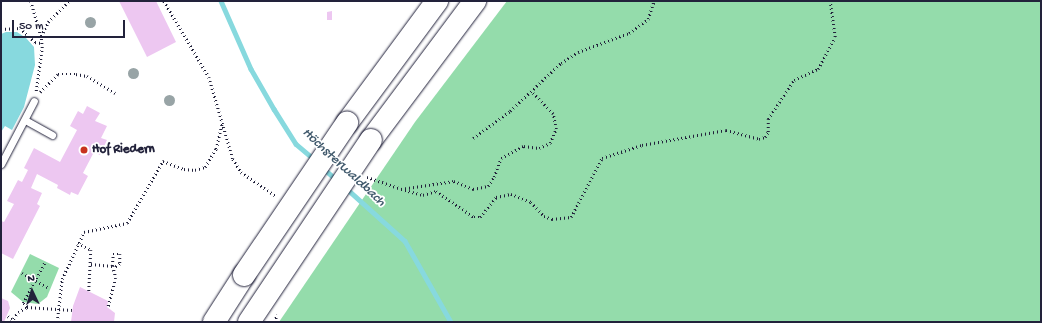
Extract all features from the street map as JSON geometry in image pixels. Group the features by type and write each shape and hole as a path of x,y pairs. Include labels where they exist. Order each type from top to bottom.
{"highway":[{"path":"217,318 347,123 437,1"},
{"path":"249,322 371,140 475,1"}],"lane":[{"path":"1,164 34,101"},
{"path":"25,120 52,135"}],"path":[{"path":"31,1 41,35 39,75 34,101"},
{"path":"41,35 48,22 69,1"},
{"path":"164,1 209,77 233,159 241,172 264,190 280,198"},
{"path":"473,138 532,92 561,63 578,52 629,33 648,19 654,1"},
{"path":"364,176 423,195 436,191 474,217 480,218 496,197 511,194 531,202 544,216 552,220 571,217 602,158 642,145 726,130 758,139 765,137 768,132 768,120 794,80 818,69 835,37 830,1"},
{"path":"1,29 20,28 35,42 41,43"},
{"path":"34,101 50,80 58,74 87,76 115,93"},
{"path":"401,189 454,181 473,189 488,186 501,158 524,146 539,148 550,142 556,129 553,114 532,92"},
{"path":"57,322 57,310 62,279 84,232 127,223 163,161 184,169 195,170 205,167 216,149 222,122"},
{"path":"78,243 91,250 89,292"},
{"path":"90,264 113,267 120,264 120,254 113,254 113,267 116,278 108,307"},
{"path":"45,262 23,303 27,307 72,310"},
{"path":"22,273 50,288"},
{"path":"8,316 12,320 27,307"}],"green space":[{"path":"507,1 1041,1 1041,322 279,322 415,122"},
{"path":"30,254 59,268 47,297 38,304 23,302 11,292"}],"water":[{"path":"6,32 17,32 26,38 34,47 35,65 24,107 12,130 5,126 1,132 1,34"}],"building":[{"path":"119,1 156,1 176,42 147,57"},
{"path":"332,11 332,20 327,20 327,12"},
{"name":"Hof Riedern","path":"87,106 100,113 95,121 107,126 101,138 107,140 100,155 94,152 83,173 88,176 78,195 71,192 70,195 57,188 58,185 37,174 31,188 42,193 37,204 40,206 13,259 1,253 1,221 4,222 14,204 7,201 18,180 22,182 28,170 24,168 34,148 60,162 77,130 70,126 78,111 83,114"},
{"path":"80,287 108,301 107,307 115,313 114,322 71,322 73,306"},
{"path":"1,298 8,301 10,308 4,322 1,322"}],"waterway":[{"name":"Höchsterwaldbach","path":"221,1 251,69 274,109 296,144 315,160"},
{"name":"Höchsterwaldbach","path":"323,168 337,180"},
{"name":"Höchsterwaldbach","path":"346,188 405,241 451,322"}],"place":[{"name":"Hof Riedern","path":"84,150"}]}
